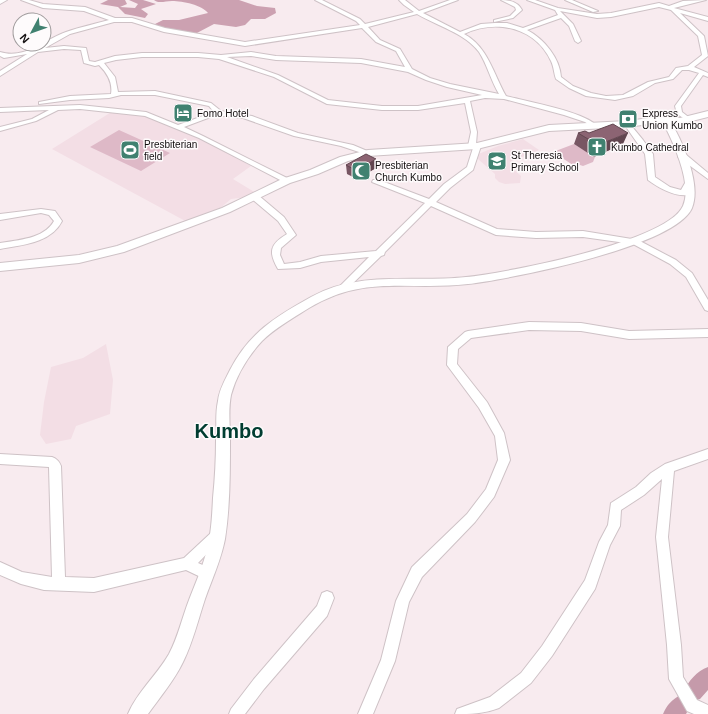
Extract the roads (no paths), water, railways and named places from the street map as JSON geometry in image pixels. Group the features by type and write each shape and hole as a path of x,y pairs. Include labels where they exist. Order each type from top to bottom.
{"highway":[{"path":"0,267 79,259 120,249 157,237 255,197 286,181 314,172 344,159 368,153 474,146 549,128 627,124 665,119 680,121 708,114"}],"main road":[{"path":"137,714 178,656 216,546 223,456 224,400 227,389 250,345 266,330 325,295 344,287 372,283 463,282 523,272 635,242 667,227 685,212 690,202 687,173 674,132 665,119"}],"street":[{"path":"0,2 4,0"},
{"path":"24,0 43,6 85,9 114,20 138,22 164,30 205,36 237,44 364,26 420,12 455,0"},
{"path":"318,0 358,20 378,41 398,50 410,70"},
{"path":"402,0 409,8 420,12 460,34 478,48 485,56 504,97"},
{"path":"460,34 516,15 520,8 504,0"},
{"path":"530,0 558,9 611,15 649,6 670,7 682,3 704,0"},
{"path":"568,0 596,14"},
{"path":"586,0 596,8 596,14"},
{"path":"656,0 670,7 708,19"},
{"path":"483,25 518,27 540,41 558,66 558,78 565,85 590,95 623,98 648,84 672,78 678,69 690,67 707,56 701,36 670,7"},
{"path":"558,9 561,16 571,25 578,41"},
{"path":"524,30 561,16"},
{"path":"52,42 68,33 114,20"},
{"path":"52,49 84,49 86,62 95,64 115,58 142,55 198,55 220,57 251,54 276,58 361,61 410,70 438,83 504,97 566,114 587,121 593,125"},
{"path":"0,54 6,56 25,52"},
{"path":"0,74 35,52"},
{"path":"220,57 276,76 318,98 335,104 397,109 440,105 485,96 504,97"},
{"path":"101,63 109,71 116,86 114,94"},
{"path":"688,119 679,113 678,106 705,74 690,67"},
{"path":"11,110 62,99 109,96 114,94 165,94 211,104 219,113"},
{"path":"344,287 448,186 470,168 474,146 474,132 468,102 464,99"},
{"path":"0,129 34,120 60,107"},
{"path":"0,110 60,107 113,109 146,114 179,127 286,181"},
{"path":"179,127 219,113 248,117 282,130 327,142 343,144 368,153"},
{"path":"627,124 641,140 649,154 651,178 658,184 680,193 686,193 688,185"},
{"path":"681,155 708,177"},
{"path":"376,182 432,203 496,232 536,235 583,234 635,242 673,262 689,275 708,308"},
{"path":"255,197 281,219 292,235 277,244 276,258 280,267 300,265 321,259 380,253"},
{"path":"0,217 41,211 52,214 58,221 56,227 48,234 30,240 0,246"},
{"path":"365,714 388,661 403,601 417,572 471,518 490,493 504,460 500,436 483,405 466,380 452,365 453,346 468,335 529,326 581,327 629,335 708,333"},
{"path":"462,714 494,704 526,678 547,651 590,584 605,542 614,526 615,507 640,491 655,477 669,468 708,454"},
{"path":"0,459 52,462 55,466 59,584"},
{"path":"669,468 662,537 674,644 676,679 692,706 708,712"},
{"path":"0,568 21,578 59,584 94,585 187,564 218,535"},
{"path":"187,564 206,574"},
{"path":"236,714 259,684 322,611 327,598"}],"waterway":[{"path":"693,692 708,676"},
{"path":"673,714 681,705"}],"place":[{"name":"Fomo Hotel","path":"183,113"},
{"name":"Express Union Kumbo","path":"628,119"},
{"name":"Kumbo Cathedral","path":"597,147"},
{"name":"Presbiterian field","path":"130,150"},
{"name":"St Theresia Primary School","path":"497,161"},
{"name":"Presbiterian Church Kumbo","path":"361,171"}],"district":[{"name":"Kumbo","path":"229,431"}]}
